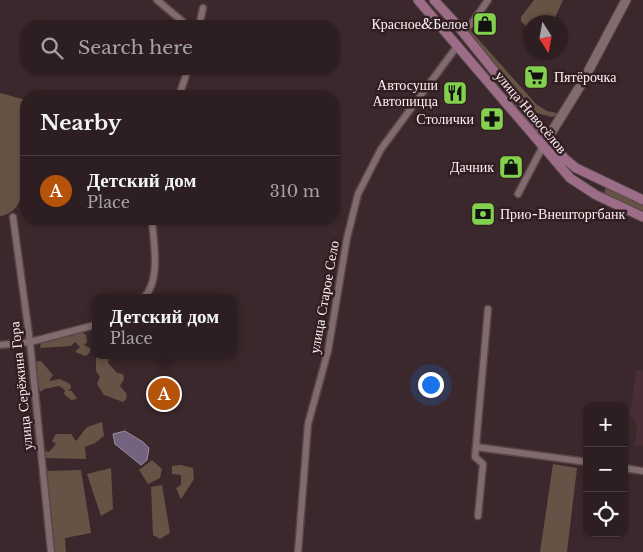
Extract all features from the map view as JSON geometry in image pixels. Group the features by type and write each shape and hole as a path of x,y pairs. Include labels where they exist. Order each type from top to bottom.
{"main road":[{"name":"улица Новосёлов","path":"418,0 458,45 542,148 578,184 643,216"},
{"name":"улица Новосёлов","path":"434,0 463,32 565,159 576,168 643,200"}],"street":[{"path":"157,0 181,20"},
{"path":"463,32 472,24 488,0"},
{"path":"548,138 582,83 626,0"},
{"path":"200,20 203,8"},
{"name":"улица Старое Село","path":"298,552 308,424 328,351 347,238 358,194 381,149 458,45"},
{"path":"181,90 186,75"},
{"path":"518,194 542,148"},
{"name":"улица Серёжина Гора","path":"14,217 30,342 51,552"},
{"path":"147,294 154,272 152,225"},
{"path":"478,516 482,464 475,457 488,309"},
{"path":"0,345 30,342 92,326"},
{"path":"476,447 583,461"},
{"path":"628,469 643,472"}],"shaded area":[{"path":"534,0 563,0 556,15 523,15 523,23 521,17"},
{"path":"470,30 536,104 547,111 562,114 552,117 537,113 468,34"},
{"path":"0,93 20,98 20,201 12,211 0,216"},
{"path":"606,186 643,204 643,213 604,194"},
{"path":"81,331 86,335 87,342 84,345 90,348 90,352 86,356 75,352 80,347 75,342 71,346 40,348 41,342 54,340 56,337 72,336"},
{"path":"96,359 109,359 108,363 117,373 123,374 124,379 120,386 126,393 127,398 123,402 104,395 97,384 100,377 96,371"},
{"path":"41,361 53,375 49,381 60,379 70,384 71,388 68,391 72,391 77,399 71,400 64,394 65,390 59,386 44,389 41,392 37,387 33,362"},
{"path":"636,370 643,371 643,446 635,445 637,424 630,416"},
{"path":"102,422 104,436 95,443 85,447 86,459 44,458 43,450 49,452 56,444 52,441 56,434 71,434 76,441 87,427"},
{"path":"125,431 149,448 147,460 141,465 115,444 113,434"},
{"path":"152,460 162,469 160,478 148,484 139,470"},
{"path":"553,464 577,468 567,552 540,552"},
{"path":"181,465 193,468 194,479 181,499 176,488 181,485 181,475 172,474 172,466"},
{"path":"111,468 113,509 101,516 87,474"},
{"path":"81,470 91,533 65,538 66,552 54,552 47,471"},
{"path":"162,485 170,533 160,539 153,535 151,487"}],"place":[{"name":"Красное&Белое","path":"485,24"},
{"name":"Пятёрочка","path":"536,77"},
{"name":"Автосуши Автопицца","path":"455,93"},
{"name":"Столички","path":"492,119"},
{"name":"Дачник","path":"511,167"},
{"name":"Прио-Внешторгбанк","path":"483,214"},
{"name":"Детский дом","path":"164,394"}]}
